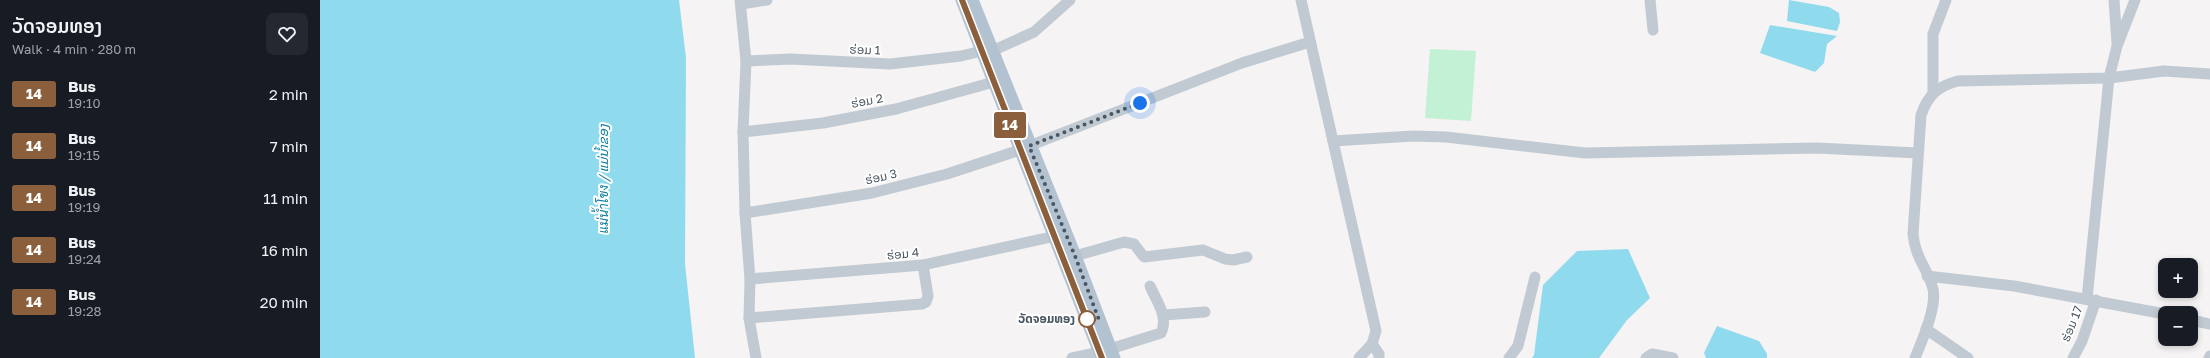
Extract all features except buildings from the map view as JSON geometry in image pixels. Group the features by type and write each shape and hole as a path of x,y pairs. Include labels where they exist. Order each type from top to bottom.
{"main road":[{"path":"962,0 987,51 1025,148 1056,236 1106,354"},
{"path":"972,0 987,51 994,82 1075,256 1106,354"}],"street":[{"path":"756,358 749,318 750,279 745,213 743,132 746,61 741,2 767,0"},
{"name":"ຮ່ອມ 1","path":"746,61 791,59 890,64 961,56 987,51 1034,32 1070,0"},
{"path":"1301,0 1376,331 1372,344 1359,358"},
{"path":"1650,0 1653,30"},
{"path":"1915,358 1926,329 1933,296 1931,284 1916,252 1913,234 1921,114 1932,92 1932,39 1946,0"},
{"path":"2114,0 2117,46"},
{"path":"2117,46 2135,0"},
{"name":"ຮ່ອມ 3","path":"745,213 872,193 947,174 1025,148 1242,63 1310,42"},
{"name":"ຮ່ອມ 17","path":"2073,358 2082,341 2091,299 2109,78 2117,46"},
{"path":"1932,92 1958,81 2109,78 2164,71 2210,74"},
{"name":"ຮ່ອມ 2","path":"743,132 823,123 896,109 994,82"},
{"path":"1333,140 1413,136 1446,137 1585,153 1816,148 1918,153"},
{"name":"ຮ່ອມ 4","path":"750,279 923,265 1056,236"},
{"path":"1075,256 1124,242 1134,244 1144,257 1203,250 1225,259 1233,260 1247,257"},
{"path":"749,318 922,304 926,302 928,296 923,265"},
{"path":"1927,276 2014,286 2158,313"},
{"path":"1509,358 1518,346 1535,277"},
{"path":"1072,358 1106,354 1161,332 1164,328 1164,315 1150,286"},
{"path":"1164,315 1205,312"},
{"path":"2198,321 2210,324"},
{"path":"1926,329 1968,358"},
{"path":"1372,344 1379,354 1379,358"},
{"path":"1646,358 1652,354 1673,358"}],"green space":[{"path":"1430,49 1476,51 1471,121 1425,118"}],"water":[{"name":"แม่น้ำโขง / ແມ່ນ້ຳຂອງ","path":"320,0 679,0 686,58 685,264 695,358 320,358"},
{"path":"1789,0 1829,7 1839,13 1840,22 1837,31 1787,21"},
{"path":"1770,25 1837,36 1827,44 1824,63 1815,72 1760,53"},
{"path":"1628,249 1650,298 1627,320 1599,358 1532,358 1534,355 1543,285 1577,251"},
{"path":"1717,326 1759,341 1767,354 1767,358 1706,358 1704,353"}],"bus line":[{"name":"14","path":"962,0 1020,150 1056,236 1102,358"}],"place":[{"name":"ວັດຈອມທອງ","path":"1087,319"}],"route":[{"path":"1087,319 1099,320 1075,256 1029,146 1140,103"}]}
